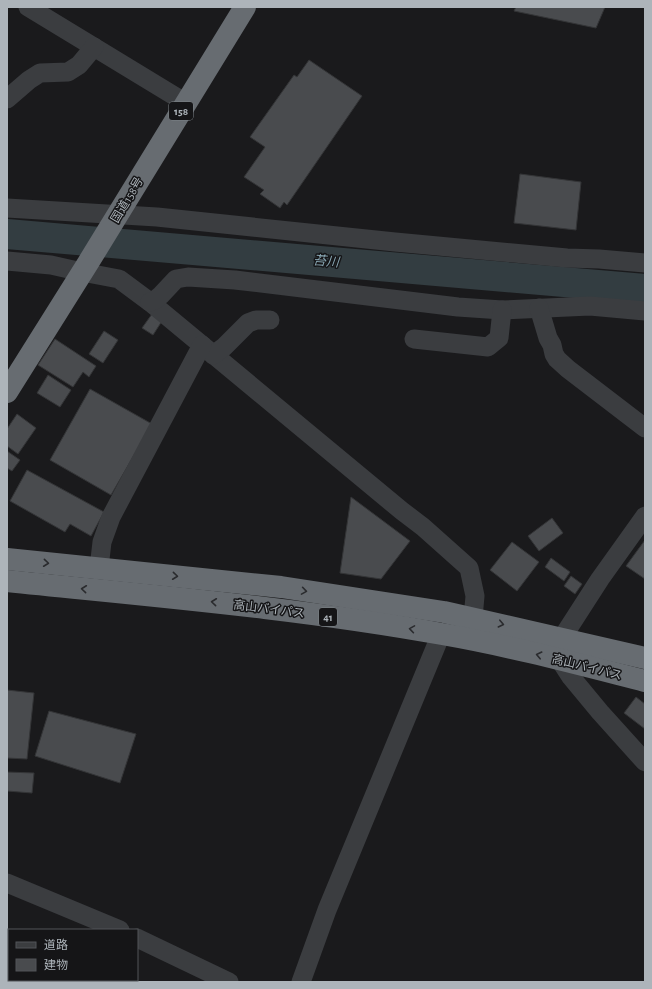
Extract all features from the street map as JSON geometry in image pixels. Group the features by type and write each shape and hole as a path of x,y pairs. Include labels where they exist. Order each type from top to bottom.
{"highway":[{"name":"国道158号","path":"7,392 245,7"},
{"name":"高山バイパス","path":"7,559 281,587 444,612 645,658"},
{"name":"高山バイパス","path":"7,581 278,609 441,634 560,660 645,682"}],"street":[{"path":"28,7 186,103"},
{"path":"7,99 40,73 68,72 79,65 94,47"},
{"path":"7,208 115,219 157,217 396,242 567,258 645,263"},
{"path":"7,261 85,268 119,279 150,302 423,527 469,568 474,596 473,618"},
{"path":"150,302 161,295 176,279 188,277 235,280 458,307 502,310 590,306 645,311"},
{"path":"539,308 548,338 557,359 645,428"},
{"path":"414,339 488,347 499,338 502,310"},
{"path":"99,568 102,542 111,517 208,350 224,347 248,323 256,320 270,320"},
{"path":"645,516 600,579 562,638 560,660 571,677 600,712 645,762"},
{"path":"301,982 327,910 441,634"},
{"path":"7,883 118,929"},
{"path":"138,938 229,982"}],"building":[{"path":"516,7 605,7 596,28 514,11"},
{"path":"309,60 362,96 287,205 284,202 280,208 260,194 264,190 244,177 265,147 250,137 294,75 297,77"},
{"path":"520,174 581,182 576,230 514,223"},
{"path":"152,314 162,321 153,335 142,328"},
{"path":"104,331 118,340 103,363 89,354"},
{"path":"55,339 96,366 89,377 83,372 73,387 38,365"},
{"path":"48,375 71,390 60,407 37,393"},
{"path":"90,389 152,424 111,495 50,460"},
{"path":"17,414 36,428 18,454 7,446 7,429"},
{"path":"7,451 20,460 12,471 7,468"},
{"path":"27,470 104,512 91,536 70,524 65,532 10,501"},
{"path":"351,497 410,541 381,579 340,573"},
{"path":"552,518 563,533 539,551 528,536"},
{"path":"645,540 645,579 626,566"},
{"path":"512,542 539,562 517,591 490,570"},
{"path":"551,558 570,572 564,581 545,567"},
{"path":"571,576 582,584 575,594 564,586"},
{"path":"7,690 34,693 27,759 7,758"},
{"path":"636,697 645,704 645,729 624,713"},
{"path":"49,711 136,734 120,783 35,756"},
{"path":"7,772 34,773 32,793 7,791"}],"waterway":[{"name":"苔川","path":"7,234 645,289"}]}
